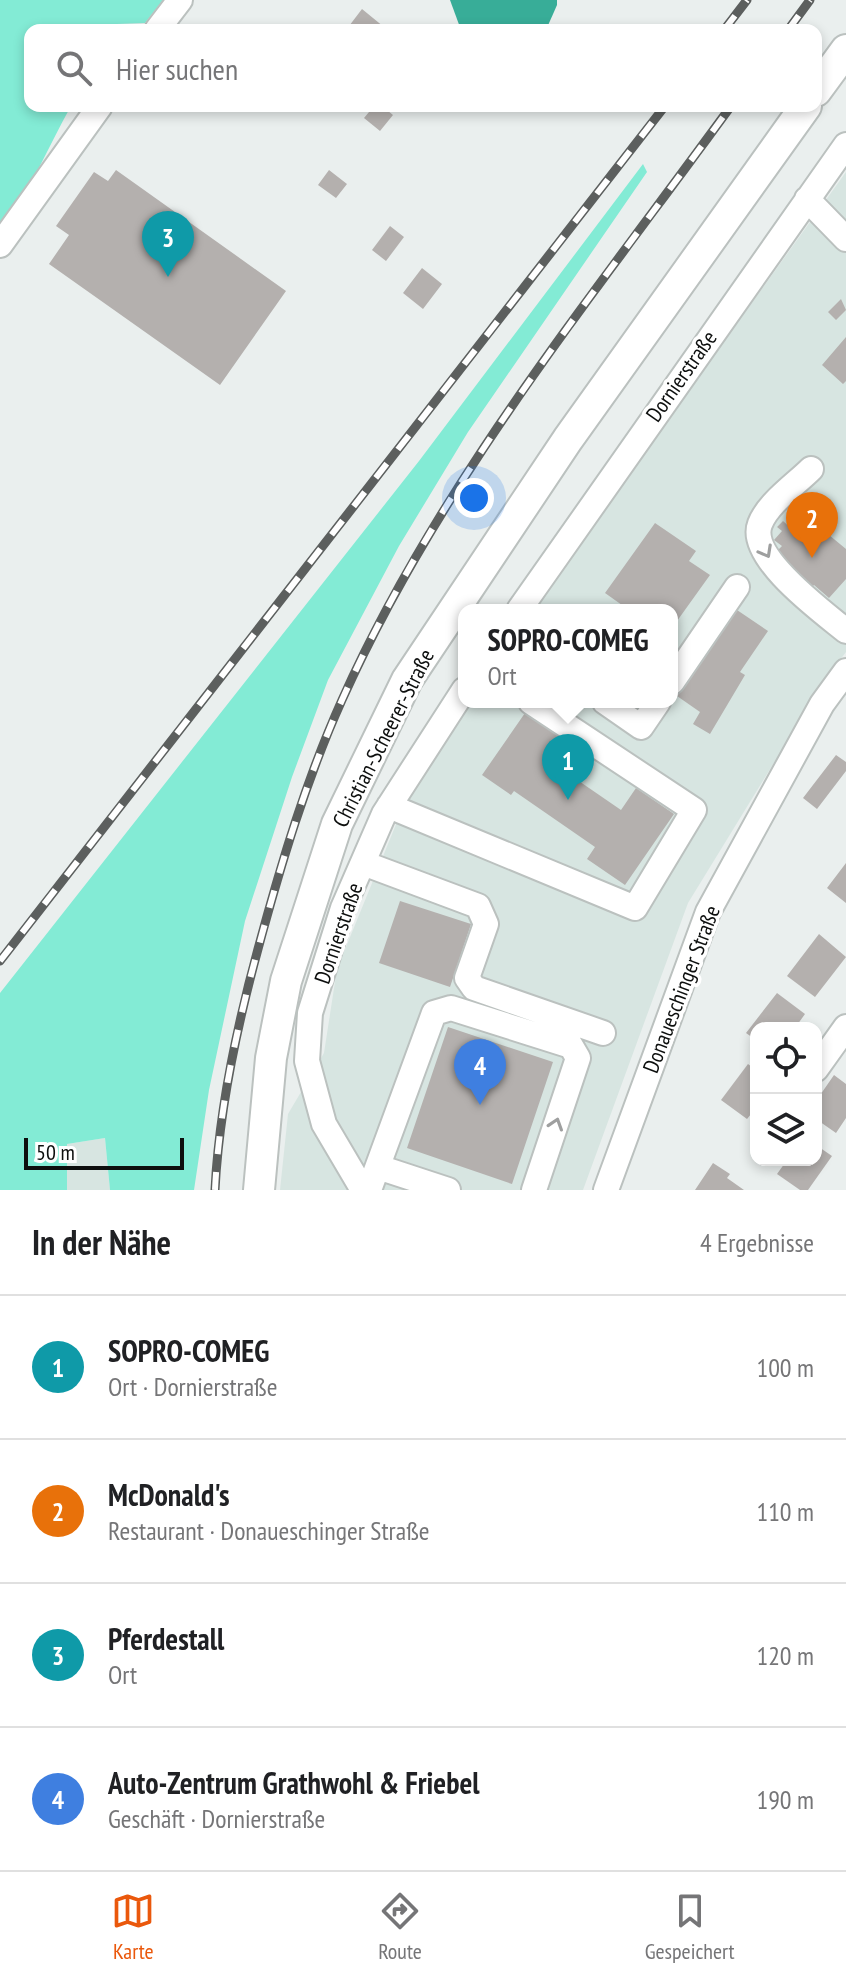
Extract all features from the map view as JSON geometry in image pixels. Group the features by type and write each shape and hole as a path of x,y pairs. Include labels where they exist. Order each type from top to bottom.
{"main road":[{"path":"822,83 846,50"},
{"name":"Christian-Scheerer-Straße","path":"259,1190 271,1058 286,981 337,824 407,680 568,439 802,112"}],"street":[{"path":"162,24 180,0"},
{"path":"0,245 96,112"},
{"name":"Dornierstraße","path":"523,604 846,145"},
{"path":"807,199 846,239"},
{"path":"811,469 760,523 758,538 775,568 846,631"},
{"path":"678,673 737,587"},
{"name":"Donaueschinger Straße","path":"606,1190 708,912 822,704 846,671"},
{"name":"Dornierstraße","path":"363,1190 324,1124 307,1061 310,1013 343,908 389,806 458,699"},
{"path":"389,806 635,908 694,810 540,708"},
{"path":"614,708 641,727 654,708"},
{"path":"363,863 478,906 486,924 467,978 474,988 603,1033"},
{"path":"448,1190 374,1178 434,1013 451,1008 571,1046 578,1058 534,1190"},
{"path":"822,1061 846,1027"}],"shaded area":[{"path":"0,0 163,0 145,23 24,24 24,112 68,112 0,235"},
{"path":"450,0 557,0 549,24 459,24"},
{"path":"643,164 647,172 468,432 399,546 328,680 292,777 245,921 209,1090 194,1190 110,1190 105,1138 67,1144 67,1190 0,1190 0,993 419,461"},
{"path":"846,172 846,652 826,678 688,903 583,1190 280,1190 288,1114 324,1053 337,969 419,768 462,708 678,708 678,604 535,604"},
{"path":"105,1138 110,1190 67,1190 67,1144"}],"building":[{"path":"362,9 380,24 351,24"},
{"path":"369,112 389,112 393,115 380,131 364,118"},
{"path":"116,170 286,291 220,385 49,264 69,235 56,226 94,172 108,181"},
{"path":"329,170 347,184 336,198 318,185"},
{"path":"390,226 404,237 386,261 372,250"},
{"path":"422,268 442,284 423,309 403,293"},
{"path":"841,299 846,310 836,320 828,312"},
{"path":"846,337 846,381 843,384 822,365"},
{"path":"806,516 846,549 846,579 829,598 814,585 811,588 775,553 782,546 774,540 782,531 777,527 783,521 794,531"},
{"path":"655,523 696,551 689,561 710,575 678,620 678,604 621,604 605,593"},
{"path":"737,610 768,631 740,672 745,675 710,734 693,724 700,712 678,695"},
{"path":"525,713 572,745 557,766 621,810 636,788 674,814 625,885 587,859 595,847 514,791 511,795 482,775"},
{"path":"836,755 846,762 846,771 817,809 803,798"},
{"path":"846,863 846,903 827,888"},
{"path":"400,901 471,924 450,987 379,963"},
{"path":"819,934 846,957 815,997 787,976"},
{"path":"777,993 805,1014 799,1022 755,1022"},
{"path":"448,1027 553,1062 512,1184 407,1148"},
{"path":"748,1064 750,1066 750,1115 747,1119 721,1100"},
{"path":"834,1075 846,1084 846,1118 836,1133 822,1123 822,1092"},
{"path":"822,1149 832,1156 808,1190 800,1190 777,1174 783,1166 822,1166"},
{"path":"713,1163 730,1174 727,1178 744,1190 695,1190"}],"railway":[{"path":"729,24 747,0"},
{"path":"792,24 810,0"},
{"path":"0,961 660,112"},
{"path":"215,1190 225,1099 250,978 295,823 342,700 424,542 471,467 573,320 727,112"}],"place":[{"name":"Pferdestall","path":"168,277"},
{"name":"McDonald's","path":"812,558"},
{"name":"SOPRO-COMEG","path":"568,800"},
{"name":"Auto-Zentrum Grathwohl & Friebel","path":"480,1105"}]}
